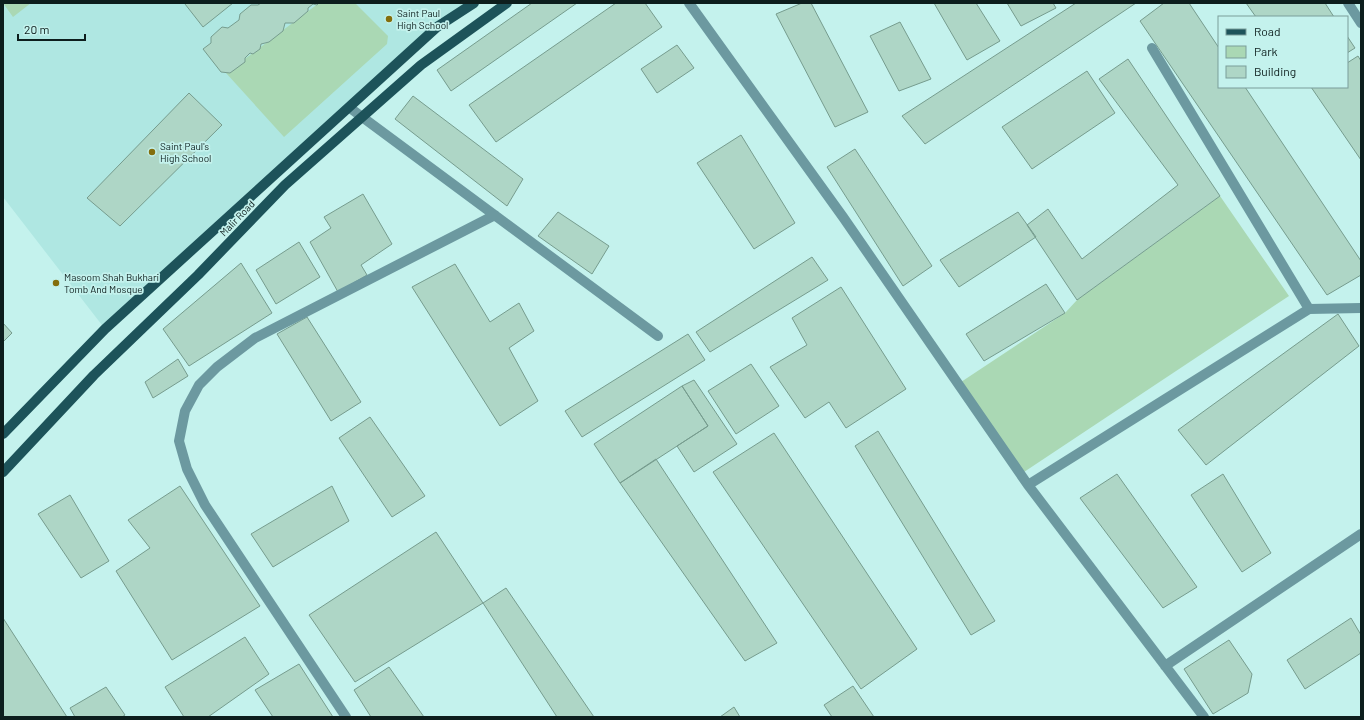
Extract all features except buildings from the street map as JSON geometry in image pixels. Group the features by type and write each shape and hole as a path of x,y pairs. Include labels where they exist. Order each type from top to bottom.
{"main road":[{"name":"Malir Road","path":"3,434 105,329 350,108 437,27 474,3"},
{"name":"Malir Road","path":"3,472 94,375 198,275 285,185 421,65 507,3"}],"lane":[{"path":"689,3 843,216 1028,485 1204,717"},
{"path":"1348,3 1361,23"},
{"path":"1152,48 1309,309"},
{"path":"350,108 658,336"},
{"path":"346,717 205,505 187,469 179,441 185,412 199,385 217,367 255,338 495,215"},
{"path":"1028,485 1309,309 1361,308"},
{"path":"1165,666 1361,534"}],"shaded area":[{"name":"Saint Paul's High School","path":"3,3 474,3 437,27 105,329 3,197"}],"green space":[{"path":"3,3 31,3 13,17"},
{"path":"319,3 355,3 388,36 387,44 284,137 226,73"},
{"path":"1220,196 1289,296 1021,474 958,384 1065,313 1077,300"}],"place":[{"name":"Saint Paul High School","path":"389,19"},
{"name":"Saint Paul's High School","path":"152,152"},
{"name":"Masoom Shah Bukhari Tomb And Mosque","path":"56,283"}]}
